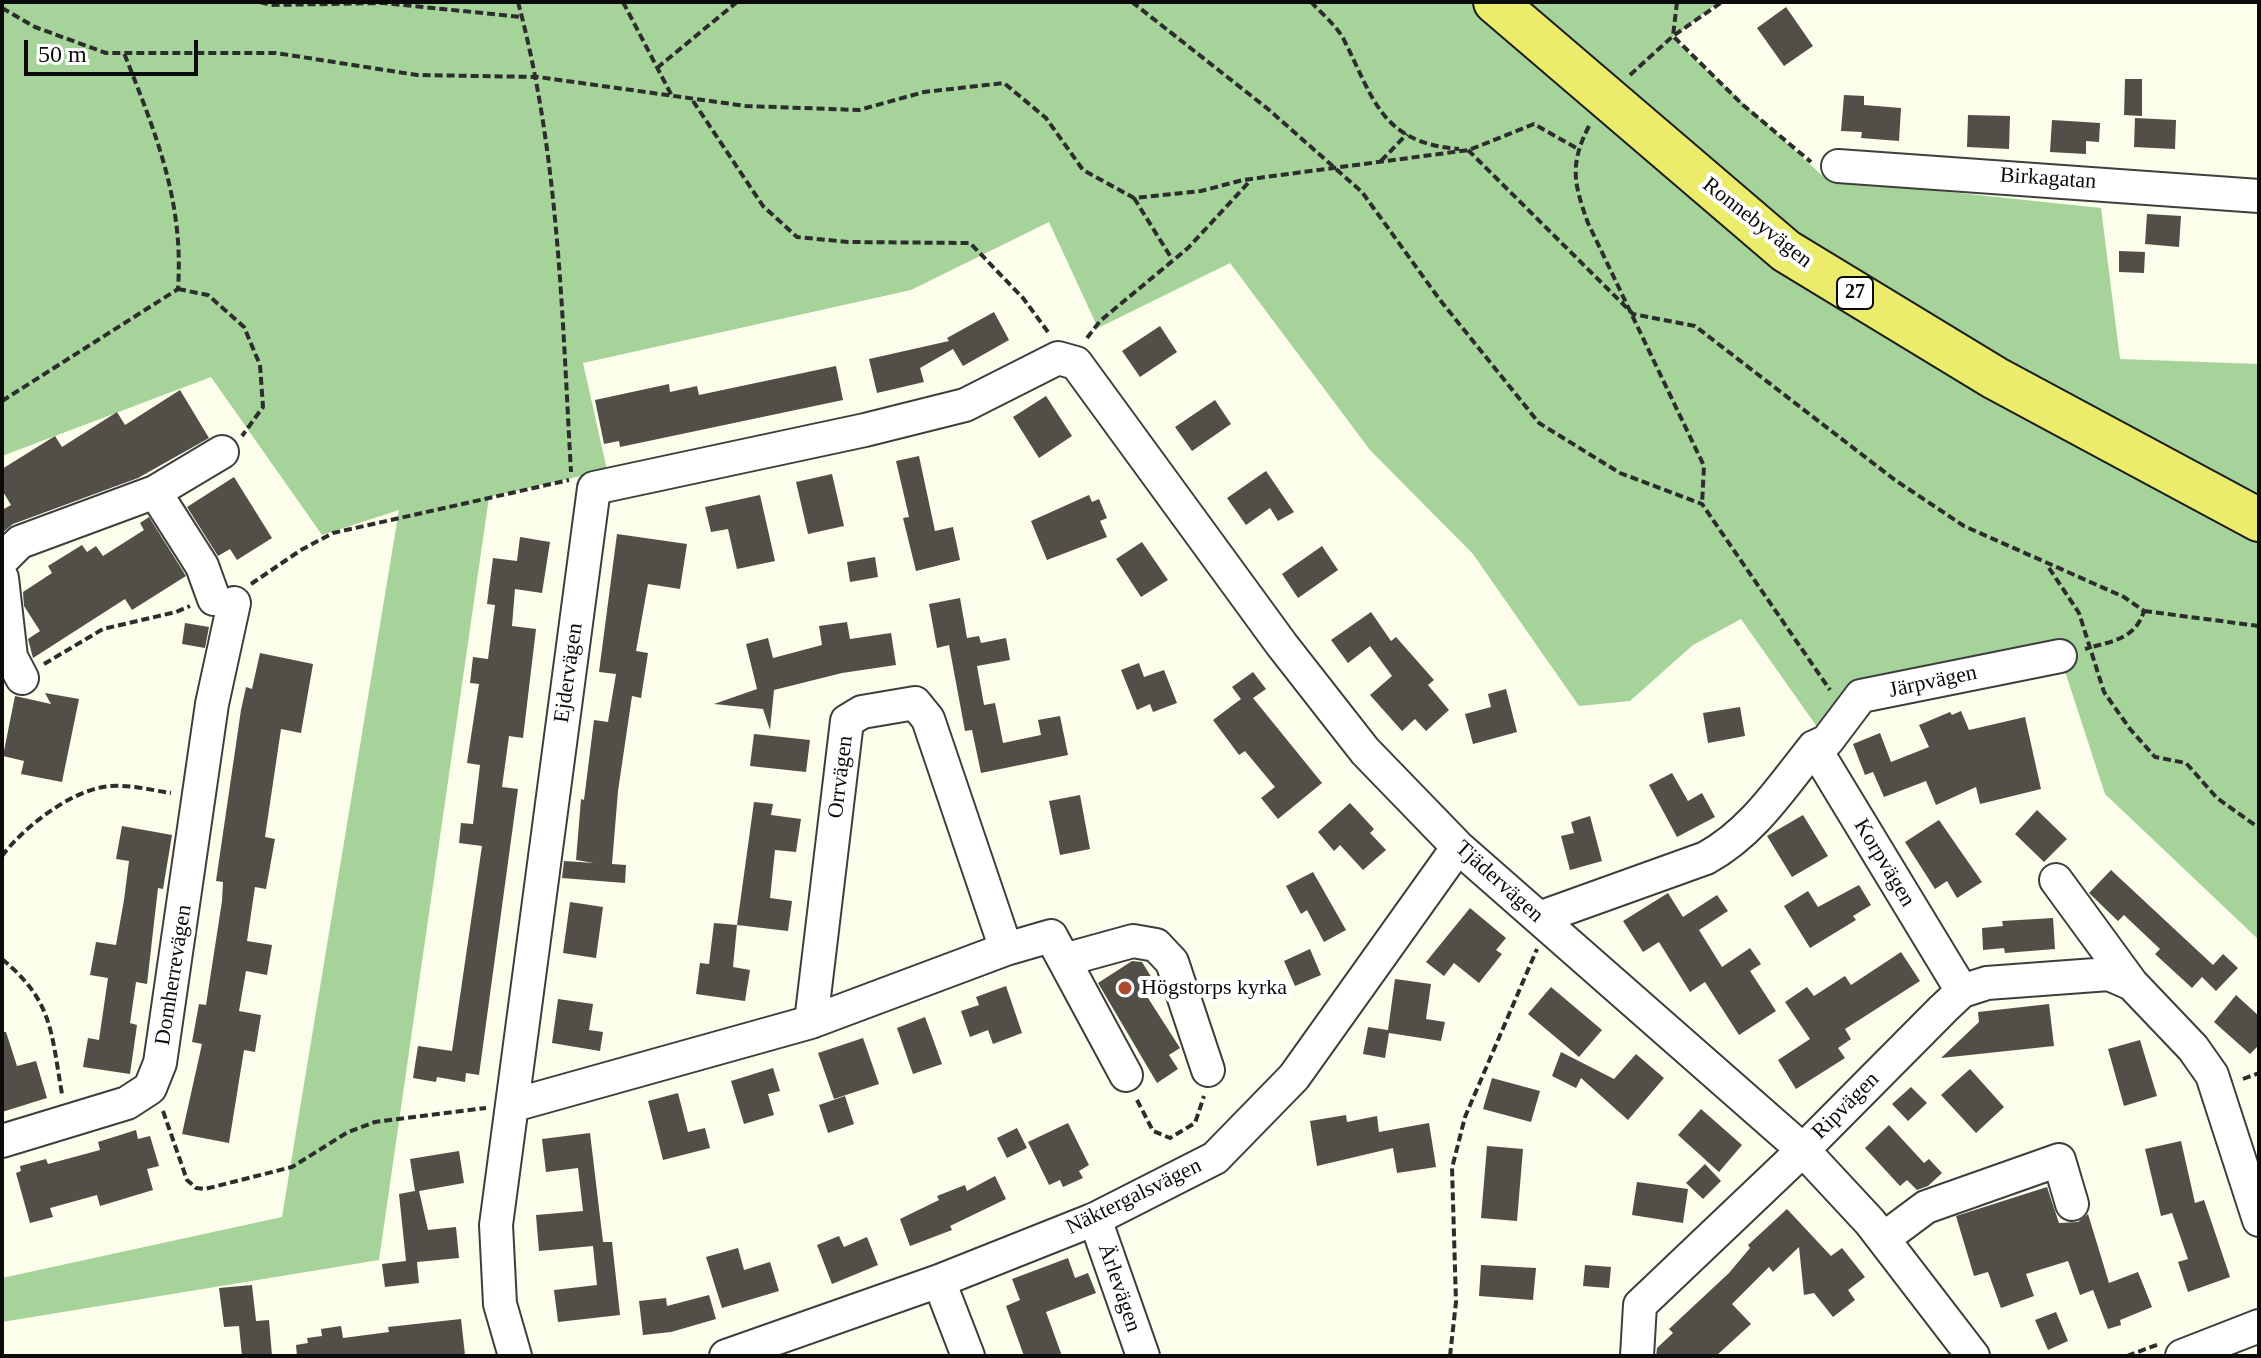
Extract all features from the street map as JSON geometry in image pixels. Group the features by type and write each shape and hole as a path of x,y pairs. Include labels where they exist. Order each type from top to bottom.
{"main road":[{"name":"Ronnebyvägen","path":"1495,2 1786,251 1995,378 2259,520"}],"street":[{"name":"Birkagatan","path":"1838,166 2259,196"},
{"name":"Ejdervägen","path":"515,1356 500,1304 496,1225 594,488 865,430 965,405 1058,358 1072,362"},
{"name":"Tjädervägen","path":"1072,362 1282,645 1356,739 1458,847 1803,1150 1883,1239 1973,1356"},
{"path":"2,560 20,542 155,492 222,452"},
{"path":"155,492 224,601"},
{"path":"2,578 11,657 22,678"},
{"name":"Domherrevägen","path":"150,1088 160,1063 201,798 224,601"},
{"name":"Järpvägen","path":"1543,922 1706,858 1732,844 1755,822 1861,696 2074,652"},
{"name":"Orrvägen","path":"811,1022 847,721 862,712 915,703 928,719 1006,949"},
{"name":"Korpvägen","path":"1829,735 1962,991"},
{"name":"Näktergalsvägen","path":"726,1356 939,1281 1095,1219 1215,1158 1294,1077 1458,847"},
{"path":"2056,880 2132,984 2193,1048 2219,1088 2259,1220"},
{"path":"514,1105 811,1022 1006,949 1051,936 1126,1075"},
{"path":"1064,960 1133,941 1156,945 1172,962 1208,1070"},
{"path":"1962,991 1987,983 2109,974 2132,984"},
{"name":"Ripvägen","path":"1637,1356 1640,1305 1803,1150 1962,991"},
{"path":"2,1141 127,1103 150,1088"},
{"path":"1883,1239 1926,1207 2059,1160 2072,1204"},
{"name":"Ärlevägen","path":"1095,1219 1143,1356"},
{"path":"939,1281 968,1356"},
{"path":"2182,1356 2259,1326"}],"path":[{"path":"260,2 271,5 383,3 522,17"},
{"path":"22,678 103,629 224,601 301,550 333,533 572,480 559,268 538,77 518,2"},
{"path":"623,2 673,98"},
{"path":"657,68 737,2"},
{"path":"1132,2 1268,109 1362,192 1440,300 1539,423 1620,473 1702,504 1809,655 1829,735"},
{"path":"1311,2 1342,37 1368,95 1393,125 1428,147 1469,150 1633,314 1695,326 1895,480 1964,526 2048,566 2124,597 2144,611 2259,626"},
{"path":"1673,36 1677,2"},
{"path":"1625,79 1673,36 1722,2"},
{"path":"2,8 35,27 106,53 276,53 417,75 538,77 692,100 859,110 924,92 1004,83 1046,118 1083,170 1134,198 1172,259"},
{"path":"1673,36 1743,105 1814,165 1838,166"},
{"path":"124,53 165,158 180,251 178,289"},
{"path":"692,100 763,206 797,237 848,242 970,243 1023,298 1072,362 1100,321 1208,229 1252,179"},
{"path":"1593,119 1578,149 1574,184 1588,223 1704,466 1702,504"},
{"path":"1134,198 1201,191 1252,179 1332,167 1469,150 1534,124 1578,149"},
{"path":"1380,161 1407,134"},
{"path":"2,401 178,289 208,295 244,327 260,365 263,407 240,439 222,452"},
{"path":"2048,566 2079,613 2074,652 2155,757 2186,763 2217,798 2259,828"},
{"path":"2074,652 2126,637 2139,625 2144,611"},
{"path":"2,856 15,838 43,816 102,787 129,787 201,798"},
{"path":"1450,1356 1456,1302 1450,1198 1452,1168 1465,1117 1543,922"},
{"path":"2,959 31,983 47,1011 67,1121"},
{"path":"1126,1075 1144,1118 1153,1131 1170,1138 1195,1123 1208,1070"},
{"path":"150,1088 166,1116 187,1180 196,1188 205,1189 292,1167 348,1132 375,1122 514,1105"}],"green space":[{"path":"2,2 1719,2 1672,38 1826,179 2101,208 2120,359 2259,364 2259,940 2105,794 2060,656 1861,696 1827,741 1741,619 1693,645 1630,701 1579,706 1473,554 1370,450 1230,263 1098,328 1049,222 911,290 583,363 607,470 489,497 379,1260 2,1322 2,1278 282,1217 399,510 322,535 211,377 2,456"}],"building":[{"path":"1786,7 1813,46 1784,66 1757,28"},
{"path":"2125,79 2142,79 2142,116 2124,115"},
{"path":"1844,95 1864,96 1864,105 1901,108 1899,141 1861,138 1862,132 1841,131"},
{"path":"1968,115 2010,116 2009,149 1967,147"},
{"path":"2135,118 2176,120 2175,149 2134,147"},
{"path":"2052,120 2100,123 2099,142 2086,141 2086,154 2050,152"},
{"path":"2147,214 2181,216 2179,247 2145,244"},
{"path":"2119,251 2145,252 2144,273 2119,272"},
{"path":"994,312 1009,340 963,366 953,349 920,368 924,382 877,393 869,359 949,341 947,338"},
{"path":"1160,326 1177,352 1140,377 1122,351"},
{"path":"836,366 843,400 620,447 619,441 604,444 595,400 669,384 670,392 697,386 699,395"},
{"path":"180,390 209,438 138,478 13,524 2,533 2,510 11,505 2,490 2,469 55,436 62,447 117,412 125,425"},
{"path":"1046,396 1072,436 1039,458 1013,417"},
{"path":"1215,400 1231,424 1192,451 1175,427"},
{"path":"919,456 935,531 953,527 960,560 916,571 903,518 909,517 896,461"},
{"path":"1266,471 1294,512 1278,521 1270,508 1246,525 1227,498"},
{"path":"832,474 844,526 808,534 796,482"},
{"path":"234,477 272,538 237,560 230,549 218,556 187,507"},
{"path":"760,495 775,561 737,569 728,529 711,532 705,507"},
{"path":"1089,495 1092,502 1099,499 1107,518 1100,521 1107,537 1047,560 1031,521"},
{"path":"149,517 186,576 132,610 125,599 33,658 28,639 40,631 24,606 23,592 52,573 48,566 82,545 87,552 96,546 103,556 144,530 140,523"},
{"path":"617,534 687,544 680,589 648,584 636,651 648,653 641,698 632,696 618,791 612,864 626,865 625,883 562,878 564,861 594,863 576,860 581,799 584,800 594,720 608,722 616,674 599,672"},
{"path":"520,537 550,542 542,593 515,589 512,626 536,629 523,738 509,736 502,787 518,789 479,1075 466,1073 465,1082 437,1077 436,1082 413,1078 418,1046 452,1051 482,846 459,843 461,823 473,824 480,765 467,763 479,684 470,683 473,657 488,659 495,605 487,604 493,558 517,561"},
{"path":"1142,542 1168,580 1141,597 1116,559"},
{"path":"1322,546 1338,570 1298,598 1282,574"},
{"path":"875,557 878,577 850,582 847,562"},
{"path":"960,598 967,638 979,636 981,643 1006,638 1010,660 977,666 984,705 995,703 1003,743 1041,735 1038,720 1060,716 1068,755 981,773 972,730 965,731 949,645 937,648 929,604"},
{"path":"1371,612 1391,641 1396,637 1434,680 1428,685 1449,710 1426,731 1415,719 1402,731 1370,695 1392,676 1370,646 1348,663 1331,640"},
{"path":"847,622 850,639 891,633 896,665 842,673 774,690 770,730 763,709 714,704 757,689 746,644 768,638 773,658 822,645 819,626"},
{"path":"185,623 209,627 205,648 182,644"},
{"path":"260,653 313,664 301,733 281,729 265,837 275,839 266,889 255,887 247,941 272,945 267,975 246,971 239,1011 261,1015 255,1052 244,1050 229,1143 182,1134 202,1044 192,1042 199,1004 206,1005 222,901 223,882 216,881 241,710 246,687 252,689"},
{"path":"1139,663 1144,677 1164,670 1177,703 1153,712 1150,704 1137,710 1121,670"},
{"path":"1253,672 1266,689 1253,698 1322,783 1278,819 1261,798 1275,787 1245,751 1239,755 1213,720 1241,699 1232,687"},
{"path":"1506,689 1517,732 1473,744 1465,714 1491,707 1488,694"},
{"path":"45,693 79,699 62,782 21,774 24,761 3,756 15,696 51,704"},
{"path":"1740,707 1745,736 1708,743 1703,713"},
{"path":"1961,711 1969,730 2025,717 2041,789 1980,804 1976,787 1936,805 1926,781 1884,797 1873,772 1865,775 1853,744 1880,733 1891,762 1929,747 1919,725 1950,712 1952,715"},
{"path":"754,734 810,740 806,772 750,766"},
{"path":"1672,773 1688,801 1702,793 1715,817 1677,837 1649,785"},
{"path":"1080,795 1090,849 1060,855 1049,801"},
{"path":"754,802 773,804 771,815 801,819 796,852 775,850 770,898 792,901 788,931 737,925"},
{"path":"1350,803 1374,829 1370,833 1386,850 1363,870 1340,845 1334,851 1318,832"},
{"path":"2037,810 2067,839 2044,862 2015,834"},
{"path":"1803,815 1828,856 1792,877 1767,836"},
{"path":"1590,816 1602,861 1570,870 1561,836 1574,833 1571,822"},
{"path":"1939,820 1982,882 1957,898 1947,881 1935,889 1905,842"},
{"path":"122,826 172,835 163,889 158,888 147,984 136,982 130,1023 137,1025 130,1074 83,1067 88,1038 99,1040 108,978 90,975 96,942 116,945 124,900 129,861 116,859"},
{"path":"2111,870 2213,965 2223,954 2238,968 2216,991 2202,977 2192,988 2155,954 2160,949 2124,915 2118,921 2089,893"},
{"path":"1313,872 1346,930 1324,942 1307,910 1301,914 1286,886"},
{"path":"1859,885 1871,905 1853,916 1856,920 1810,948 1784,906 1808,891 1818,907"},
{"path":"1668,893 1683,917 1717,895 1728,911 1699,930 1722,967 1750,948 1761,964 1750,971 1776,1011 1739,1035 1705,982 1690,992 1659,942 1643,952 1623,921"},
{"path":"570,902 603,907 596,958 563,953"},
{"path":"1470,908 1506,938 1496,950 1502,954 1479,983 1454,963 1444,976 1426,962"},
{"path":"2053,918 2055,949 2005,953 2004,948 1983,950 1982,928 2003,926 2002,921"},
{"path":"714,923 737,925 733,967 750,970 745,1001 696,994 700,963 709,964"},
{"path":"1310,949 1321,975 1295,986 1284,961"},
{"path":"1901,952 1920,981 1845,1029 1851,1039 1838,1048 1845,1058 1796,1089 1778,1060 1810,1039 1785,1002 1807,987 1814,996 1845,976 1851,985"},
{"path":"1132,961 1142,962 1160,991 1148,998 1180,1048 1169,1055 1178,1069 1157,1083 1098,983"},
{"path":"1395,979 1431,984 1426,1019 1445,1022 1441,1041 1389,1033 1385,1058 1363,1054 1368,1027 1388,1030"},
{"path":"1006,986 1022,1033 993,1044 988,1030 970,1037 961,1011 979,1005 976,997"},
{"path":"1551,987 1602,1030 1579,1057 1528,1014"},
{"path":"2236,995 2259,1016 2259,1045 2250,1054 2214,1022"},
{"path":"558,999 593,1004 589,1030 603,1032 600,1051 552,1043"},
{"path":"2049,1004 2054,1046 1941,1058 1979,1022 1978,1012"},
{"path":"925,1017 942,1064 913,1074 897,1028"},
{"path":"2,1032 6,1032 17,1066 36,1061 47,1098 2,1112"},
{"path":"863,1038 879,1084 834,1099 818,1053"},
{"path":"2140,1040 2157,1096 2124,1106 2108,1049"},
{"path":"1561,1052 1614,1079 1636,1054 1664,1078 1628,1120 1581,1078 1576,1088 1552,1076"},
{"path":"773,1068 780,1091 768,1094 774,1115 744,1124 731,1081"},
{"path":"1970,1069 2004,1107 1976,1133 1941,1095"},
{"path":"1492,1078 1540,1091 1531,1122 1483,1109"},
{"path":"1911,1087 1927,1103 1908,1121 1892,1104"},
{"path":"678,1093 688,1132 705,1128 710,1148 663,1160 648,1101"},
{"path":"845,1096 854,1124 828,1133 819,1105"},
{"path":"1701,1109 1742,1145 1719,1172 1678,1135"},
{"path":"1346,1115 1347,1122 1377,1116 1379,1132 1429,1123 1436,1167 1397,1173 1393,1148 1317,1166 1310,1121"},
{"path":"1068,1123 1089,1165 1079,1171 1083,1178 1063,1187 1060,1180 1049,1185 1028,1142"},
{"path":"1889,1125 1924,1163 1929,1159 1942,1173 1928,1186 1917,1190 1907,1180 1900,1186 1865,1148"},
{"path":"1017,1128 1027,1148 1007,1158 997,1138"},
{"path":"136,1130 138,1139 150,1136 159,1166 147,1169 153,1190 100,1206 97,1195 50,1208 53,1217 30,1223 16,1173 21,1171 20,1166 46,1159 48,1164 100,1150 98,1142"},
{"path":"590,1133 603,1242 612,1242 620,1315 558,1322 554,1290 597,1285 593,1246 539,1251 536,1215 583,1211 578,1168 546,1172 542,1139"},
{"path":"2181,1141 2195,1203 2204,1200 2230,1277 2188,1292 2178,1262 2188,1259 2172,1213 2161,1216 2145,1149"},
{"path":"1487,1146 1523,1149 1517,1221 1481,1218"},
{"path":"459,1151 464,1183 419,1191 428,1230 456,1227 459,1258 417,1262 419,1283 385,1287 382,1264 406,1261 399,1194 415,1191 410,1159"},
{"path":"1705,1164 1721,1181 1703,1199 1686,1183"},
{"path":"995,1176 1006,1199 950,1226 952,1230 910,1246 900,1219 939,1200 937,1196 965,1185 967,1191"},
{"path":"1637,1182 1688,1189 1683,1223 1632,1215"},
{"path":"2047,1187 2059,1223 2078,1222 2088,1214 2109,1283 2138,1272 2152,1307 2120,1320 2121,1325 2108,1329 2093,1290 2080,1295 2068,1261 2026,1274 2034,1296 2001,1308 1988,1272 1974,1276 1956,1216"},
{"path":"1787,1209 1831,1256 1842,1248 1865,1277 1848,1290 1855,1300 1833,1317 1814,1293 1804,1295 1799,1247 1773,1272 1769,1267 1732,1304 1751,1324 1716,1356 1656,1356 1657,1348 1673,1333 1669,1329 1729,1273 1750,1248 1748,1245"},
{"path":"839,1236 844,1247 867,1237 878,1265 832,1284 817,1245"},
{"path":"738,1248 744,1270 770,1262 779,1291 722,1308 706,1257"},
{"path":"1068,1258 1075,1278 1088,1273 1096,1293 1046,1312 1062,1356 1024,1356 1006,1306 1020,1300 1012,1279"},
{"path":"1481,1265 1536,1268 1533,1300 1479,1296"},
{"path":"1585,1265 1611,1267 1609,1288 1583,1286"},
{"path":"252,1285 256,1321 269,1320 272,1356 242,1356 239,1326 224,1327 219,1288"},
{"path":"709,1295 716,1319 671,1332 643,1335 639,1301 666,1298 667,1306"},
{"path":"2056,1312 2068,1341 2048,1350 2035,1320"},
{"path":"461,1319 465,1355 297,1356 296,1345 308,1343 307,1338 322,1336 321,1329 341,1326 343,1338 389,1332 388,1327"}],"place":[{"name":"Högstorps kyrka","path":"1125,988"}]}
